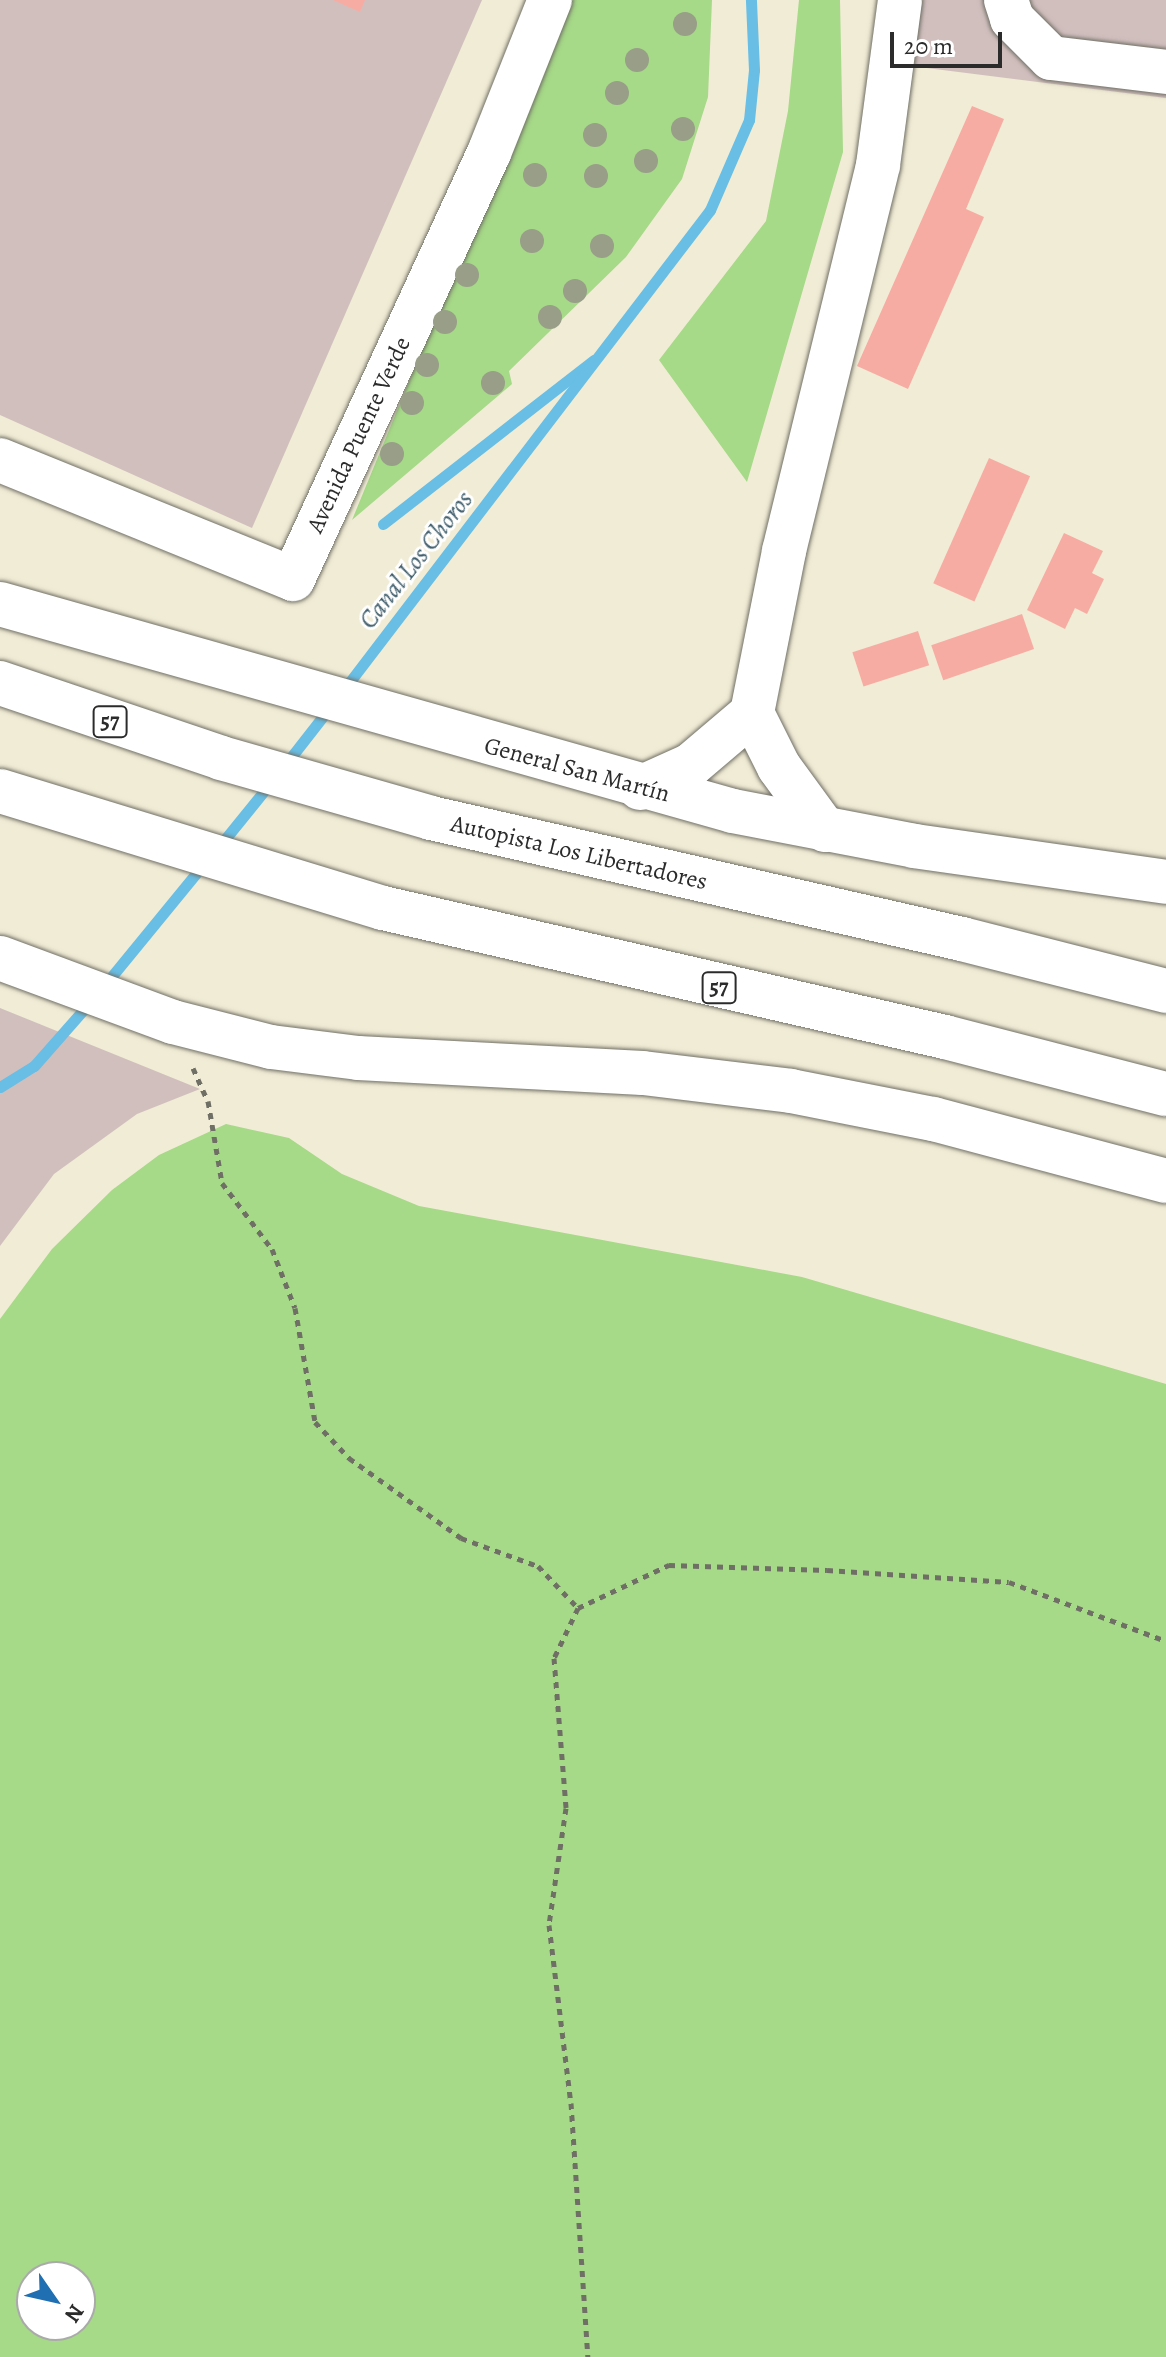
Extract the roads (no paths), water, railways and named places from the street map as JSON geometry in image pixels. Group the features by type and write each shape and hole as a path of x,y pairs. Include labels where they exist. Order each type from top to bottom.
{"main road":[{"name":"Avenida Puente Verde","path":"0,460 293,579 489,153 550,0"},
{"path":"825,830 779,767 752,713 784,551 878,165 900,0"},
{"path":"1006,0 1017,26 1051,58 1166,72"},
{"name":"General San Martín","path":"0,604 640,788 825,830 1166,882"},
{"name":"Autopista Los Libertadores","path":"0,683 221,758 342,794 1166,991"},
{"path":"640,788 691,765 752,713"},
{"name":"57","path":"0,791 150,841 493,937 945,1037 1166,1094"},
{"path":"20,966 173,1022 271,1047 358,1058 643,1073 791,1091 933,1119 1166,1181"}],"waterway":[{"name":"Canal Los Choros","path":"342,692 710,210 749,120 754,70 751,0"},
{"path":"383,524 594,360"},
{"name":"Canal Los Choros","path":"285,765 331,706"},
{"name":"Canal Los Choros","path":"217,849 272,781"},
{"name":"Canal Los Choros","path":"103,987 203,865"},
{"name":"Canal Los Choros","path":"0,1087 34,1066 92,1000"}]}
